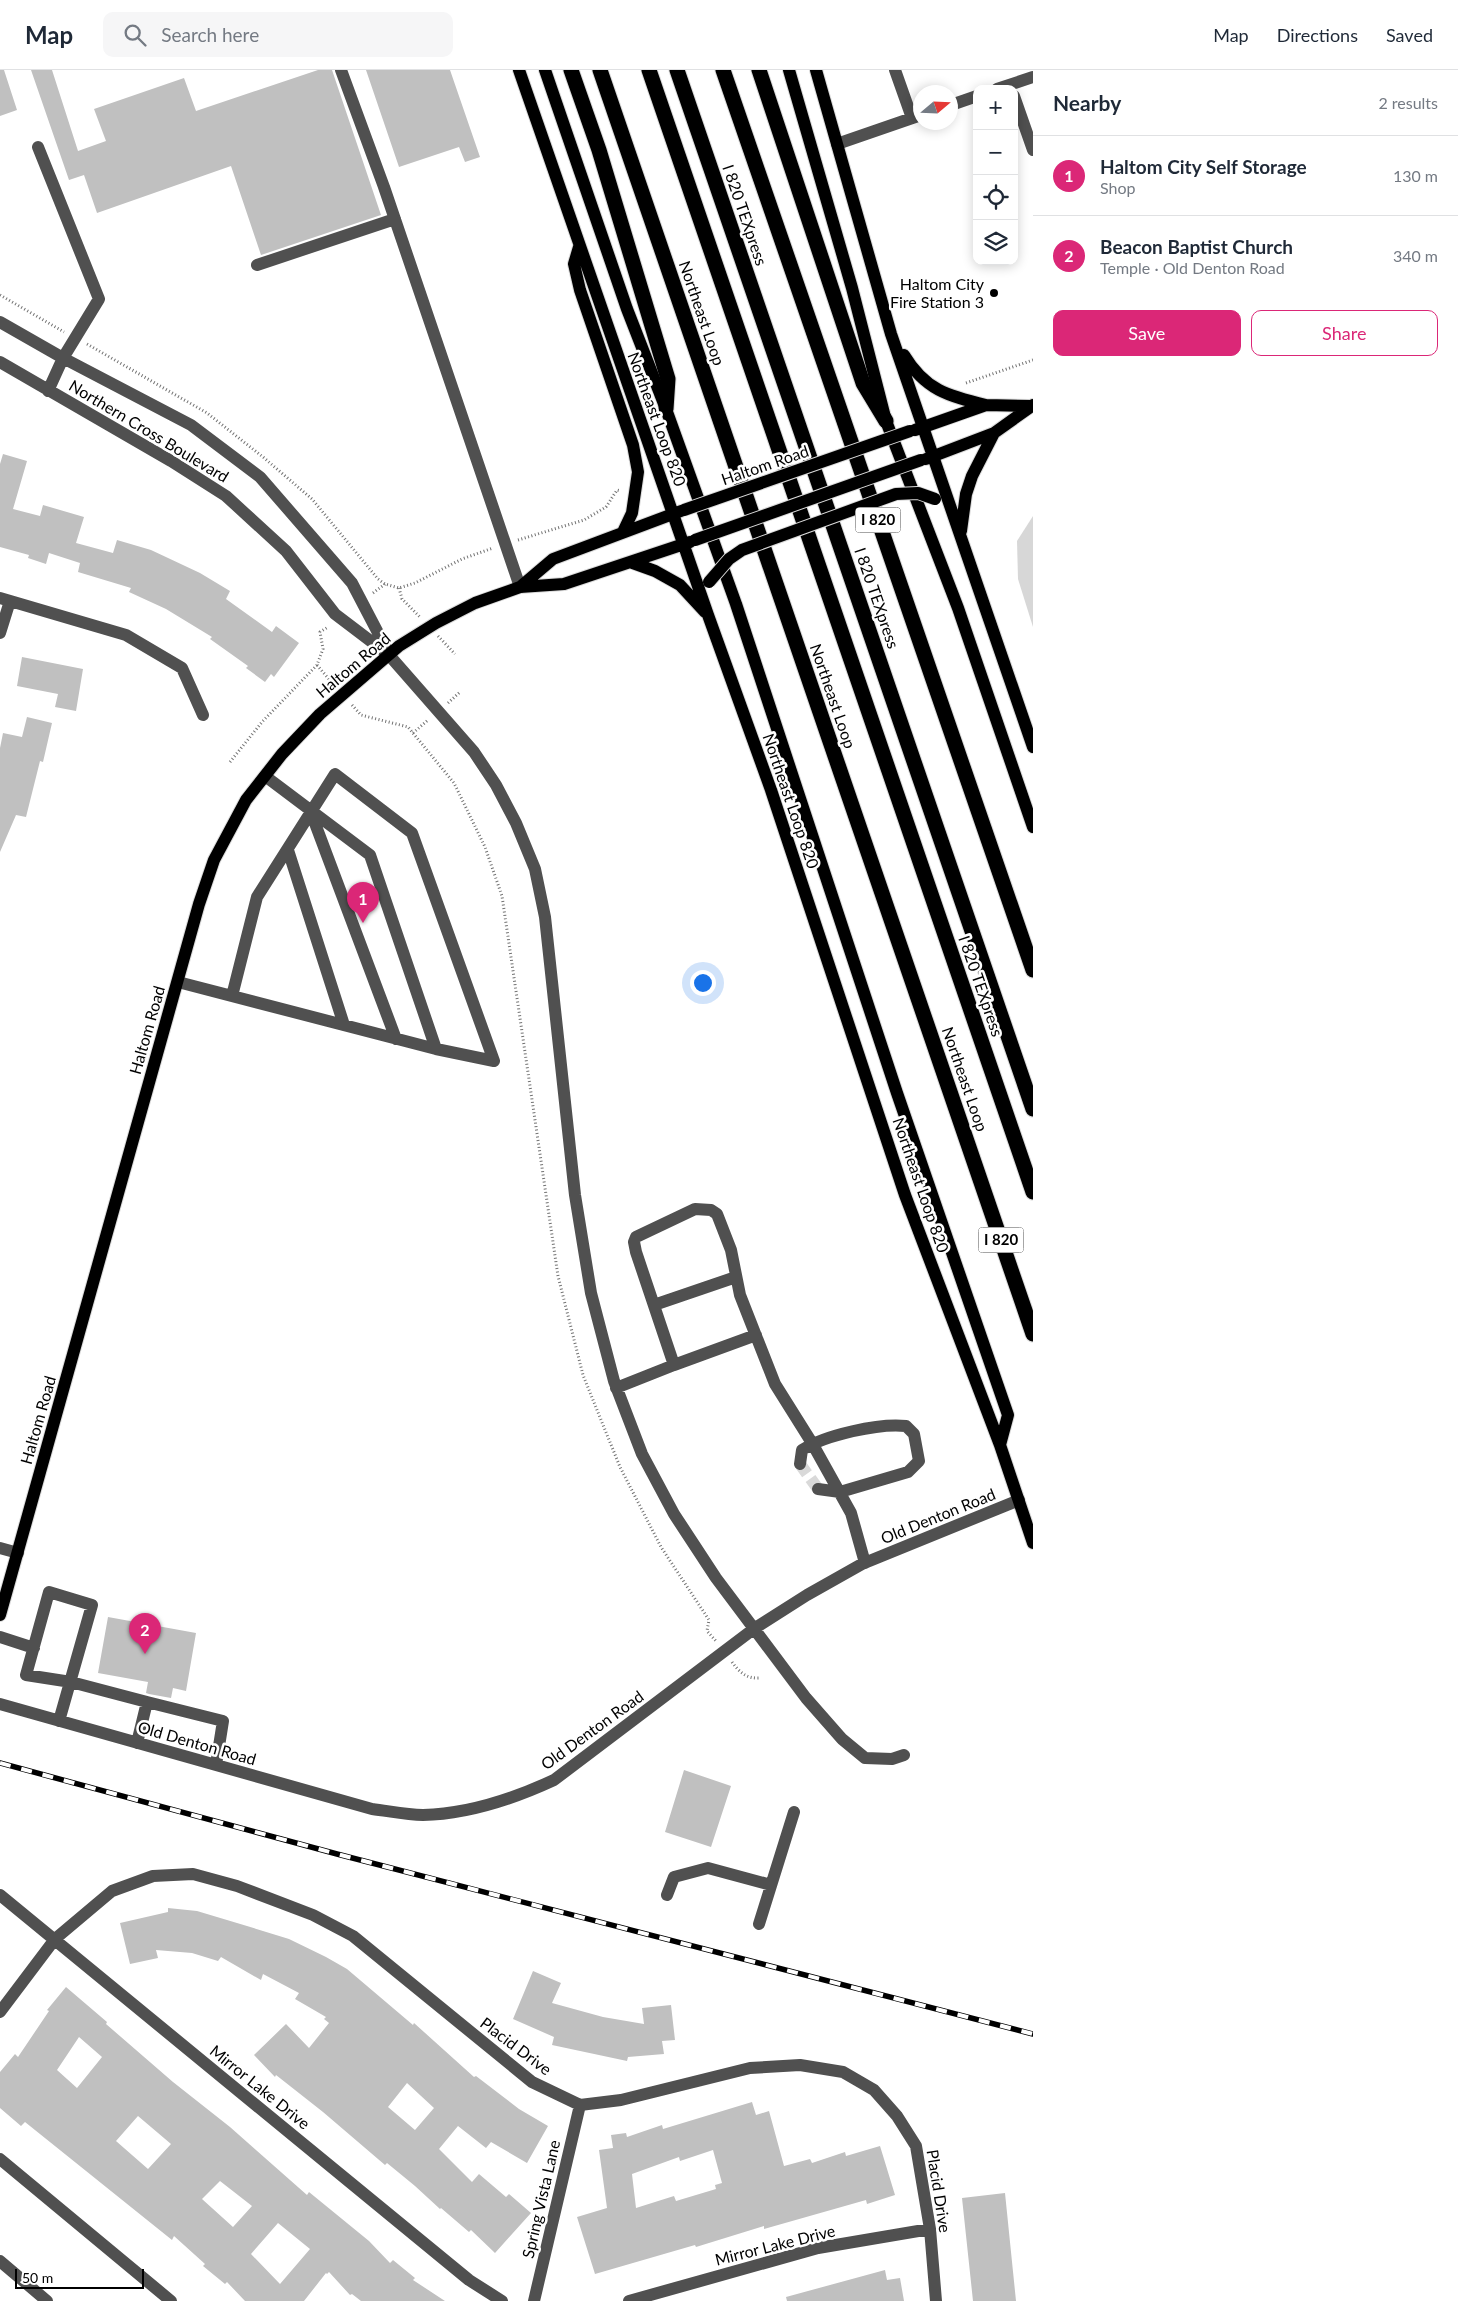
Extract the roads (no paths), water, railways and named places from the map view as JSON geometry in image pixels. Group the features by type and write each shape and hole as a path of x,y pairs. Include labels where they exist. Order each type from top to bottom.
{"highway":[{"path":"571,70 598,150 668,379 666,409"},
{"name":"Northeast Loop","path":"600,70 1033,1334"},
{"name":"I 820 TEXpress","path":"649,70 1033,1192"},
{"name":"I 820 TEXpress","path":"677,70 1033,1109"},
{"name":"I 820","path":"723,70 1033,970"},
{"path":"759,70 863,383 886,421"}],"main road":[{"name":"Northeast Loop 820","path":"519,70 579,246 679,512 708,615 771,790 905,1195 1000,1445 1033,1543"},
{"path":"545,70 627,309 666,409 736,604 898,1093 1008,1415 1000,1445"},
{"path":"790,70 852,288 886,421 958,608 1033,827"},
{"path":"816,70 891,334 923,427 927,458 953,514 1033,747"},
{"path":"579,246 574,264 580,290 633,445 638,472 632,513 623,532"},
{"path":"891,334 911,367 922,380 942,392 986,405"},
{"name":"Haltom Road","path":"520,586 552,559 679,512 986,405 1032,406"},
{"name":"Haltom Road","path":"0,1615 199,904 214,860 246,800 265,776 320,714 389,655 436,623 475,603 520,586 564,584 927,458 994,433 1032,406"},
{"path":"961,538 966,494 972,476 994,433"},
{"path":"708,615 709,582 729,558 751,547 896,494 918,493 935,499 953,514"},
{"path":"630,562 655,571 680,585 708,615"}],"street":[{"path":"341,70 395,219 520,586"},
{"path":"895,70 913,109"},
{"path":"1018,86 1033,77"},
{"path":"958,102 973,97"},
{"path":"1018,107 1033,150"},
{"path":"837,144 913,117"},
{"path":"38,147 99,299 63,358 48,391"},
{"path":"258,265 395,219"},
{"name":"Northern Cross Boulevard","path":"0,322 63,358 191,425 260,477 352,583 389,655"},
{"name":"Northern Cross Boulevard","path":"0,362 171,460 226,496 286,551 335,614 389,655"},
{"path":"0,633 5,600 118,633 134,640 182,668 203,715"},
{"path":"389,655 474,752 496,785 516,823 534,869 545,917 574,1195 591,1292 616,1388 642,1454 674,1514 716,1578 806,1698 842,1739 865,1758 892,1759 904,1754"},
{"path":"178,982 436,1049 494,1061 412,833 335,774 310,810 288,850 270,874 257,897 232,996"},
{"path":"265,776 370,855 436,1049"},
{"path":"310,810 396,1038"},
{"path":"288,850 344,1025"},
{"path":"674,1365 634,1242 636,1237 695,1209 711,1210 717,1214 731,1250 740,1295 775,1384 840,1492 851,1514 865,1563"},
{"path":"654,1305 736,1277"},
{"path":"616,1388 756,1335"},
{"path":"800,1464 802,1450 812,1443 880,1426 906,1426 914,1434 919,1461 908,1472 840,1492 818,1489"},
{"name":"Old Denton Road","path":"0,1704 372,1809 422,1815 466,1810 517,1797 554,1780 755,1628 807,1595 865,1563 1018,1500"},
{"path":"0,1548 18,1553"},
{"path":"59,1720 71,1682 92,1605 49,1592 26,1676 71,1682 224,1721 216,1765"},
{"path":"0,1637 34,1648"},
{"path":"137,1742 147,1702"},
{"path":"758,1924 794,1812"},
{"path":"667,1896 674,1877 708,1868 771,1885"},
{"name":"Placid Drive","path":"0,2012 55,1939 112,1891 153,1876 192,1874 237,1886 314,1915 353,1936 532,2082 580,2105 621,2100 750,2068 800,2065 843,2072 874,2090 897,2116 916,2146 930,2230 936,2301"},
{"name":"Mirror Lake Drive","path":"0,1895 469,2280 502,2301"},
{"name":"Spring Vista Lane","path":"534,2301 580,2105"},
{"path":"0,2159 171,2301"},
{"name":"Mirror Lake Drive","path":"629,2301 818,2248 930,2230"},
{"path":"0,2261 46,2301"}],"tunnel":[{"path":"800,1464 818,1489"}],"railway":[{"path":"0,1763 337,1854 1033,2034"}],"place":[{"name":"Haltom City Fire Station 3","path":"994,293"},
{"name":"Haltom City Self Storage","path":"363,923"},
{"name":"Beacon Baptist Church","path":"145,1654"}]}
